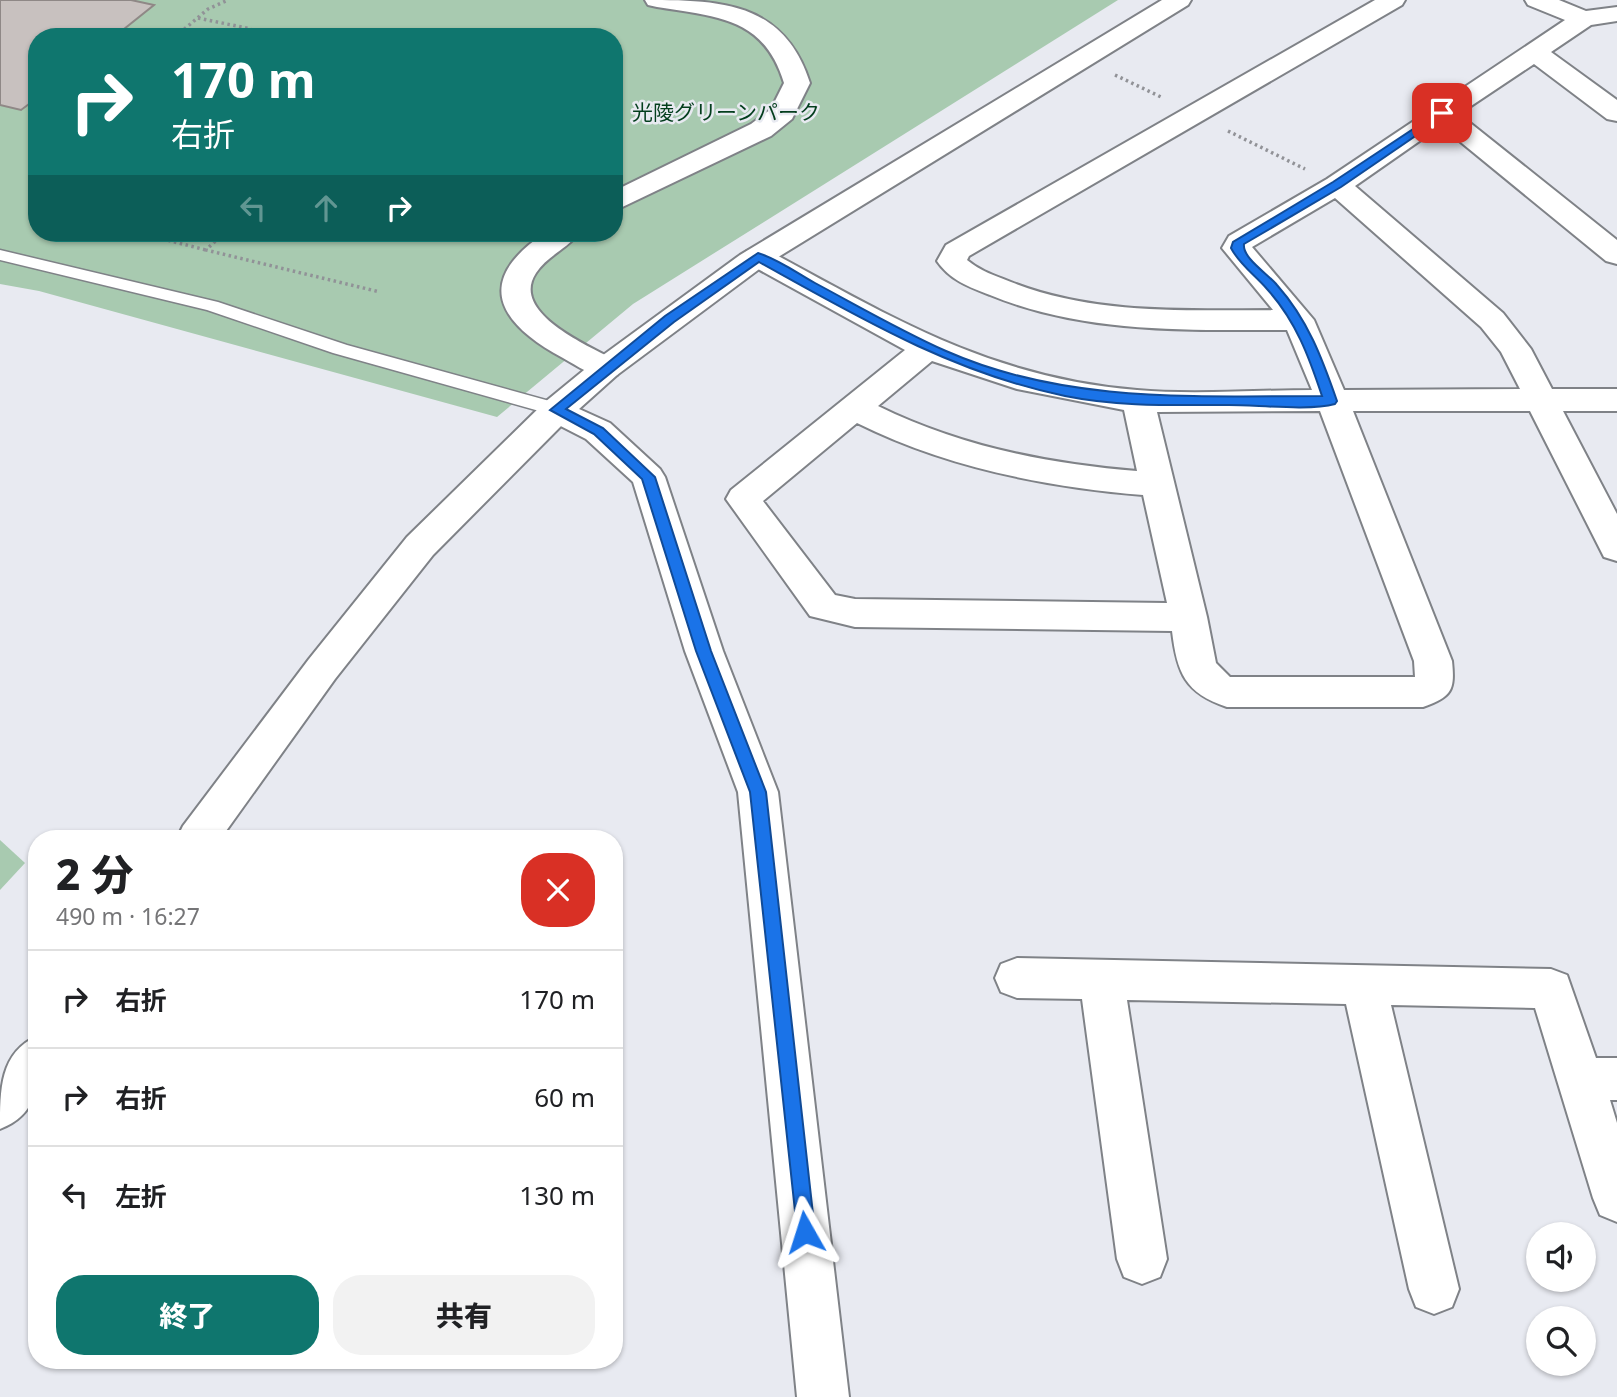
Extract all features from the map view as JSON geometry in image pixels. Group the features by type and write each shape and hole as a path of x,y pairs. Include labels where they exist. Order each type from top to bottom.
{"street":[{"path":"623,198 761,130 782,113 797,83 786,49 771,32 716,10 657,0"},
{"path":"204,830 322,669 420,546 557,410 606,368 758,257 1179,0"},
{"path":"1298,320 1120,318 1070,310 1009,294 957,269 952,261 956,251 1393,0"},
{"path":"1537,0 1584,19"},
{"path":"1138,401 1201,678 1212,688 1227,692 1423,692 1435,684 1437,675 1433,662 1312,348 1298,320 1237,248 1239,242 1337,185 1584,19 1617,13"},
{"path":"1534,52 1617,113"},
{"path":"1442,113 1617,255"},
{"path":"1337,185 1492,320 1515,349 1617,548"},
{"path":"552,242 532,257 516,283 516,305 533,327 606,368"},
{"path":"758,257 928,348 1012,379 1067,392 1138,401 1617,400"},
{"path":"928,348 743,499 823,606 855,613 1189,617"},
{"path":"854,408 877,421 929,440 1002,460 1096,480 1157,484"},
{"path":"557,410 598,431 648,477 704,651 758,792 823,1397"},
{"path":"1017,978 1551,989 1598,1079 1617,1198"},
{"path":"1102,980 1142,1259"},
{"path":"1364,985 1434,1289"},
{"path":"0,1107 28,1069"}],"lane":[{"path":"0,255 212,306 340,349 557,410"}],"path":[{"path":"185,28 228,0"},
{"path":"197,18 246,28"},
{"path":"174,242 380,292"},
{"path":"206,250 214,242"}],"green space":[{"name":"光陵グリーンパーク","path":"0,0 1118,0 633,304 497,417 39,291 0,284"},
{"path":"0,840 25,863 0,890"}],"building":[{"path":"0,0 131,0 154,5 125,28 28,28 28,105 21,110 0,105"}],"route":[{"path":"805,1232 758,792 704,651 648,477 598,431 557,410 670,319 758,257 898,334 945,355 1012,379 1067,392 1138,401 1331,401 1312,348 1298,320 1272,287 1240,254 1237,248 1239,242 1337,185 1442,113"}]}
